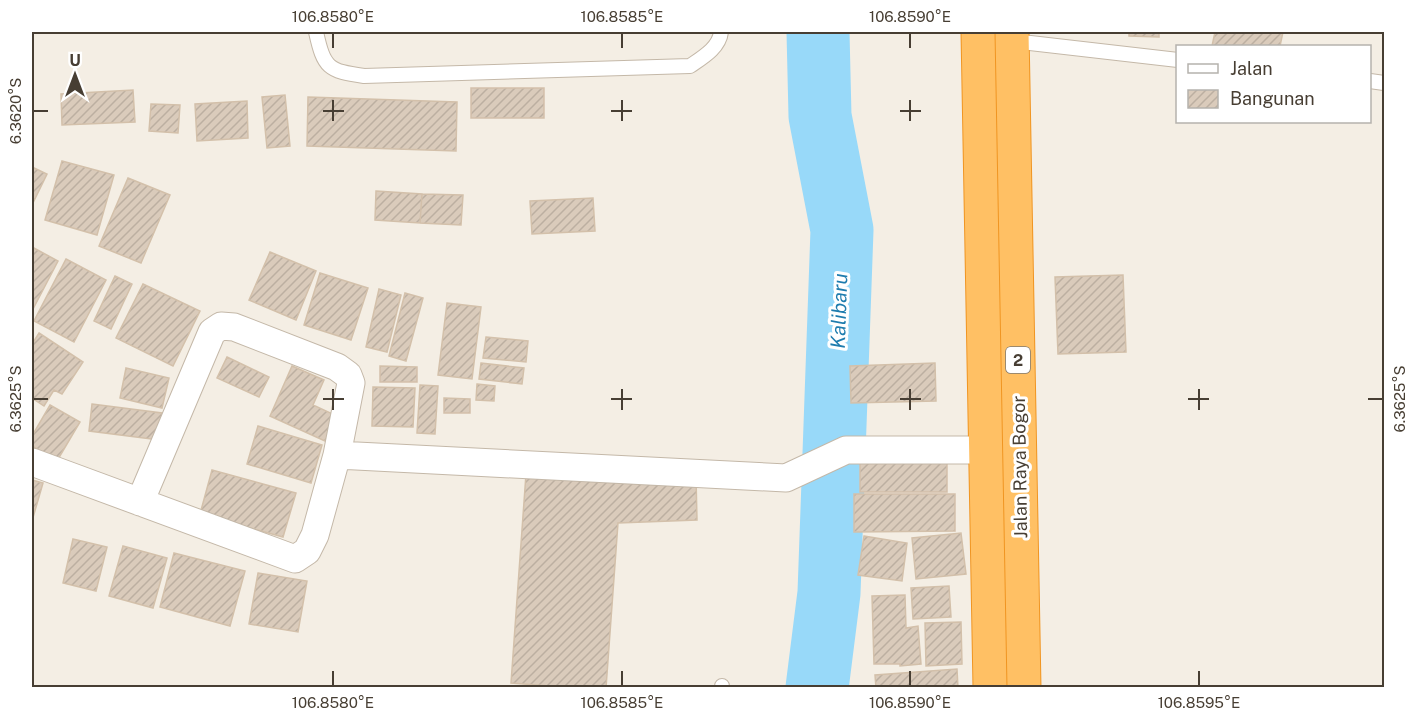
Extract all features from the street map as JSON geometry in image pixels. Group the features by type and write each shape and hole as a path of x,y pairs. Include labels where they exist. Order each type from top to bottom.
{"highway":[{"name":"Jalan Raya Bogor","path":"990,687 987,450 995,37"},
{"name":"Jalan Raya Bogor","path":"995,37 1024,687"}],"street":[{"path":"32,462 140,502 295,559 307,551 315,535 337,455 351,384 348,375 337,367 245,331 221,326 212,332 140,502"},
{"path":"337,455 786,478 846,450 987,450"}],"lane":[{"path":"316,32 325,62 338,72 364,76 690,66 709,53 722,32"},
{"path":"995,37 1176,60"}],"building":[{"path":"1129,32 1159,32 1159,37 1129,36"},
{"path":"1215,32 1283,32 1280,45 1212,45"},
{"path":"471,88 544,88 544,118 471,118"},
{"path":"133,90 135,122 62,125 61,94"},
{"path":"285,95 290,146 267,148 262,97"},
{"path":"308,97 457,102 456,151 307,146"},
{"path":"247,101 248,138 197,141 195,104"},
{"path":"151,104 180,105 178,133 149,131"},
{"path":"62,161 114,175 97,235 45,220"},
{"path":"32,167 47,174 32,205"},
{"path":"128,178 170,195 141,263 99,246"},
{"path":"376,191 422,194 420,223 375,220"},
{"path":"422,194 463,195 461,225 420,223"},
{"path":"593,198 595,231 532,234 530,201"},
{"path":"32,247 58,261 32,311"},
{"path":"270,252 316,271 296,320 249,300"},
{"path":"66,259 106,280 74,342 34,321"},
{"path":"320,273 368,288 351,340 304,325"},
{"path":"1123,275 1126,352 1058,354 1055,277"},
{"path":"115,276 132,284 111,329 94,321"},
{"path":"143,284 200,311 173,366 116,338"},
{"path":"379,289 401,295 387,352 366,347"},
{"path":"405,293 423,298 406,361 389,356"},
{"path":"447,303 481,307 472,379 438,375"},
{"path":"39,333 83,362 62,394 54,390 44,406 32,398 32,344"},
{"path":"486,337 528,341 526,362 483,358"},
{"path":"227,357 269,377 259,397 217,378"},
{"path":"481,363 524,368 522,384 479,379"},
{"path":"935,363 936,401 851,403 850,366"},
{"path":"292,366 324,380 313,405 337,416 325,441 270,416"},
{"path":"380,366 417,367 417,382 380,382"},
{"path":"126,368 169,378 162,408 120,398"},
{"path":"477,384 495,386 494,401 476,400"},
{"path":"420,385 438,386 435,434 417,433"},
{"path":"373,387 415,388 413,427 372,426"},
{"path":"444,398 470,399 470,413 444,413"},
{"path":"92,404 162,413 159,440 89,431"},
{"path":"50,405 80,422 57,461 32,446 32,436"},
{"path":"258,426 322,445 311,483 247,464"},
{"path":"860,455 947,455 947,492 860,492"},
{"path":"212,470 296,493 283,537 200,514"},
{"path":"526,474 696,477 697,520 618,523 606,688 511,683"},
{"path":"32,480 43,483 32,521"},
{"path":"854,494 955,494 955,531 854,532"},
{"path":"961,533 966,574 916,579 912,538"},
{"path":"864,536 907,543 902,581 858,575"},
{"path":"73,539 107,547 96,591 63,583"},
{"path":"123,546 167,558 153,608 109,596"},
{"path":"174,553 245,571 230,626 160,607"},
{"path":"258,573 307,581 298,632 249,624"},
{"path":"949,586 951,617 913,619 911,588"},
{"path":"905,595 906,628 918,626 921,664 900,666 900,664 874,664 872,596"},
{"path":"961,622 962,664 926,666 925,623"},
{"path":"957,669 958,688 876,688 875,675"}],"waterway":[{"name":"Kalibaru","path":"817,688 829,593 842,230 820,116 818,32"}]}
